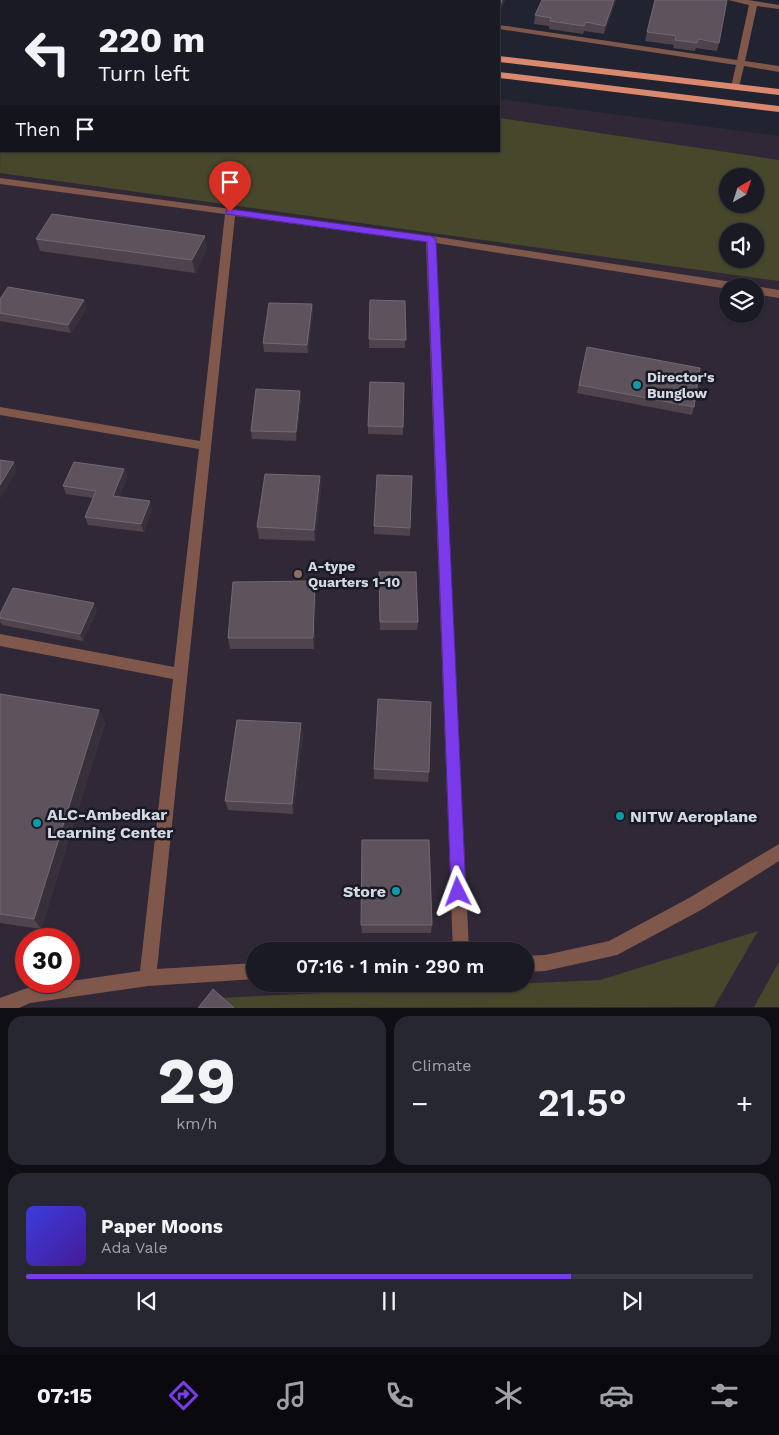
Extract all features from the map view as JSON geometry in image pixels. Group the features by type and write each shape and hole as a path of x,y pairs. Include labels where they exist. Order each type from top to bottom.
{"main road":[{"path":"500,59 779,92"},
{"path":"500,75 779,109"}],"street":[{"path":"732,0 779,7"},
{"path":"735,87 754,3"},
{"path":"500,27 779,69"},
{"path":"0,181 431,239 719,284"},
{"path":"148,978 230,212"},
{"path":"431,239 461,942"},
{"path":"764,292 779,294"},
{"path":"0,412 205,446"},
{"path":"0,640 182,674"},
{"path":"534,964 545,963 611,949 695,904 779,852"},
{"path":"0,1006 30,995 148,978 246,973"}],"shaded area":[{"path":"500,99 779,136 779,1007 0,1007 0,152 500,152"}],"green space":[{"path":"500,118 779,160 779,281 0,173 0,152 500,152"},
{"path":"758,931 714,1007 229,1008 218,998 345,992 534,992 534,983 600,980"},
{"path":"779,962 779,1007 754,1007"}],"building":[{"path":"542,0 614,0 605,26 586,22 584,26 550,21 551,18 535,15"},
{"path":"655,0 727,0 719,43 698,39 697,43 675,40 676,36 647,32"},
{"path":"52,214 205,236 192,260 36,239"},
{"path":"8,287 84,300 68,325 0,313 0,299"},
{"path":"370,300 405,301 406,340 369,339"},
{"path":"269,303 312,304 307,345 263,343"},
{"name":"Director's Bunglow","path":"587,347 700,368 694,407 579,385"},
{"path":"370,382 404,383 403,427 368,426"},
{"path":"256,389 300,391 296,432 251,431"},
{"path":"0,460 14,462 0,485"},
{"path":"74,462 124,469 113,496 150,501 141,524 85,517 96,491 63,486"},
{"path":"265,474 320,476 314,530 257,527"},
{"path":"377,475 412,476 410,528 374,526"},
{"path":"379,572 416,572 418,622 380,622"},
{"path":"315,581 313,638 228,638 233,582"},
{"path":"13,588 94,603 80,634 0,618 0,614"},
{"name":"ALC-Ambedkar Learning Center","path":"0,694 99,710 34,919 0,914"},
{"path":"378,699 431,702 429,772 374,769"},
{"path":"237,720 301,723 292,804 225,801"},
{"name":"Store","path":"362,840 429,840 432,925 361,925"},
{"path":"213,989 234,1008 198,1008"}],"place":[{"name":"Director's Bunglow","path":"637,385"},
{"name":"A-type Quarters 1-10","path":"298,574"},
{"name":"NITW Aeroplane","path":"620,816"},
{"name":"ALC-Ambedkar Learning Center","path":"37,823"},
{"name":"Store","path":"396,891"}],"route":[{"path":"230,212 431,239 458,892"}]}
